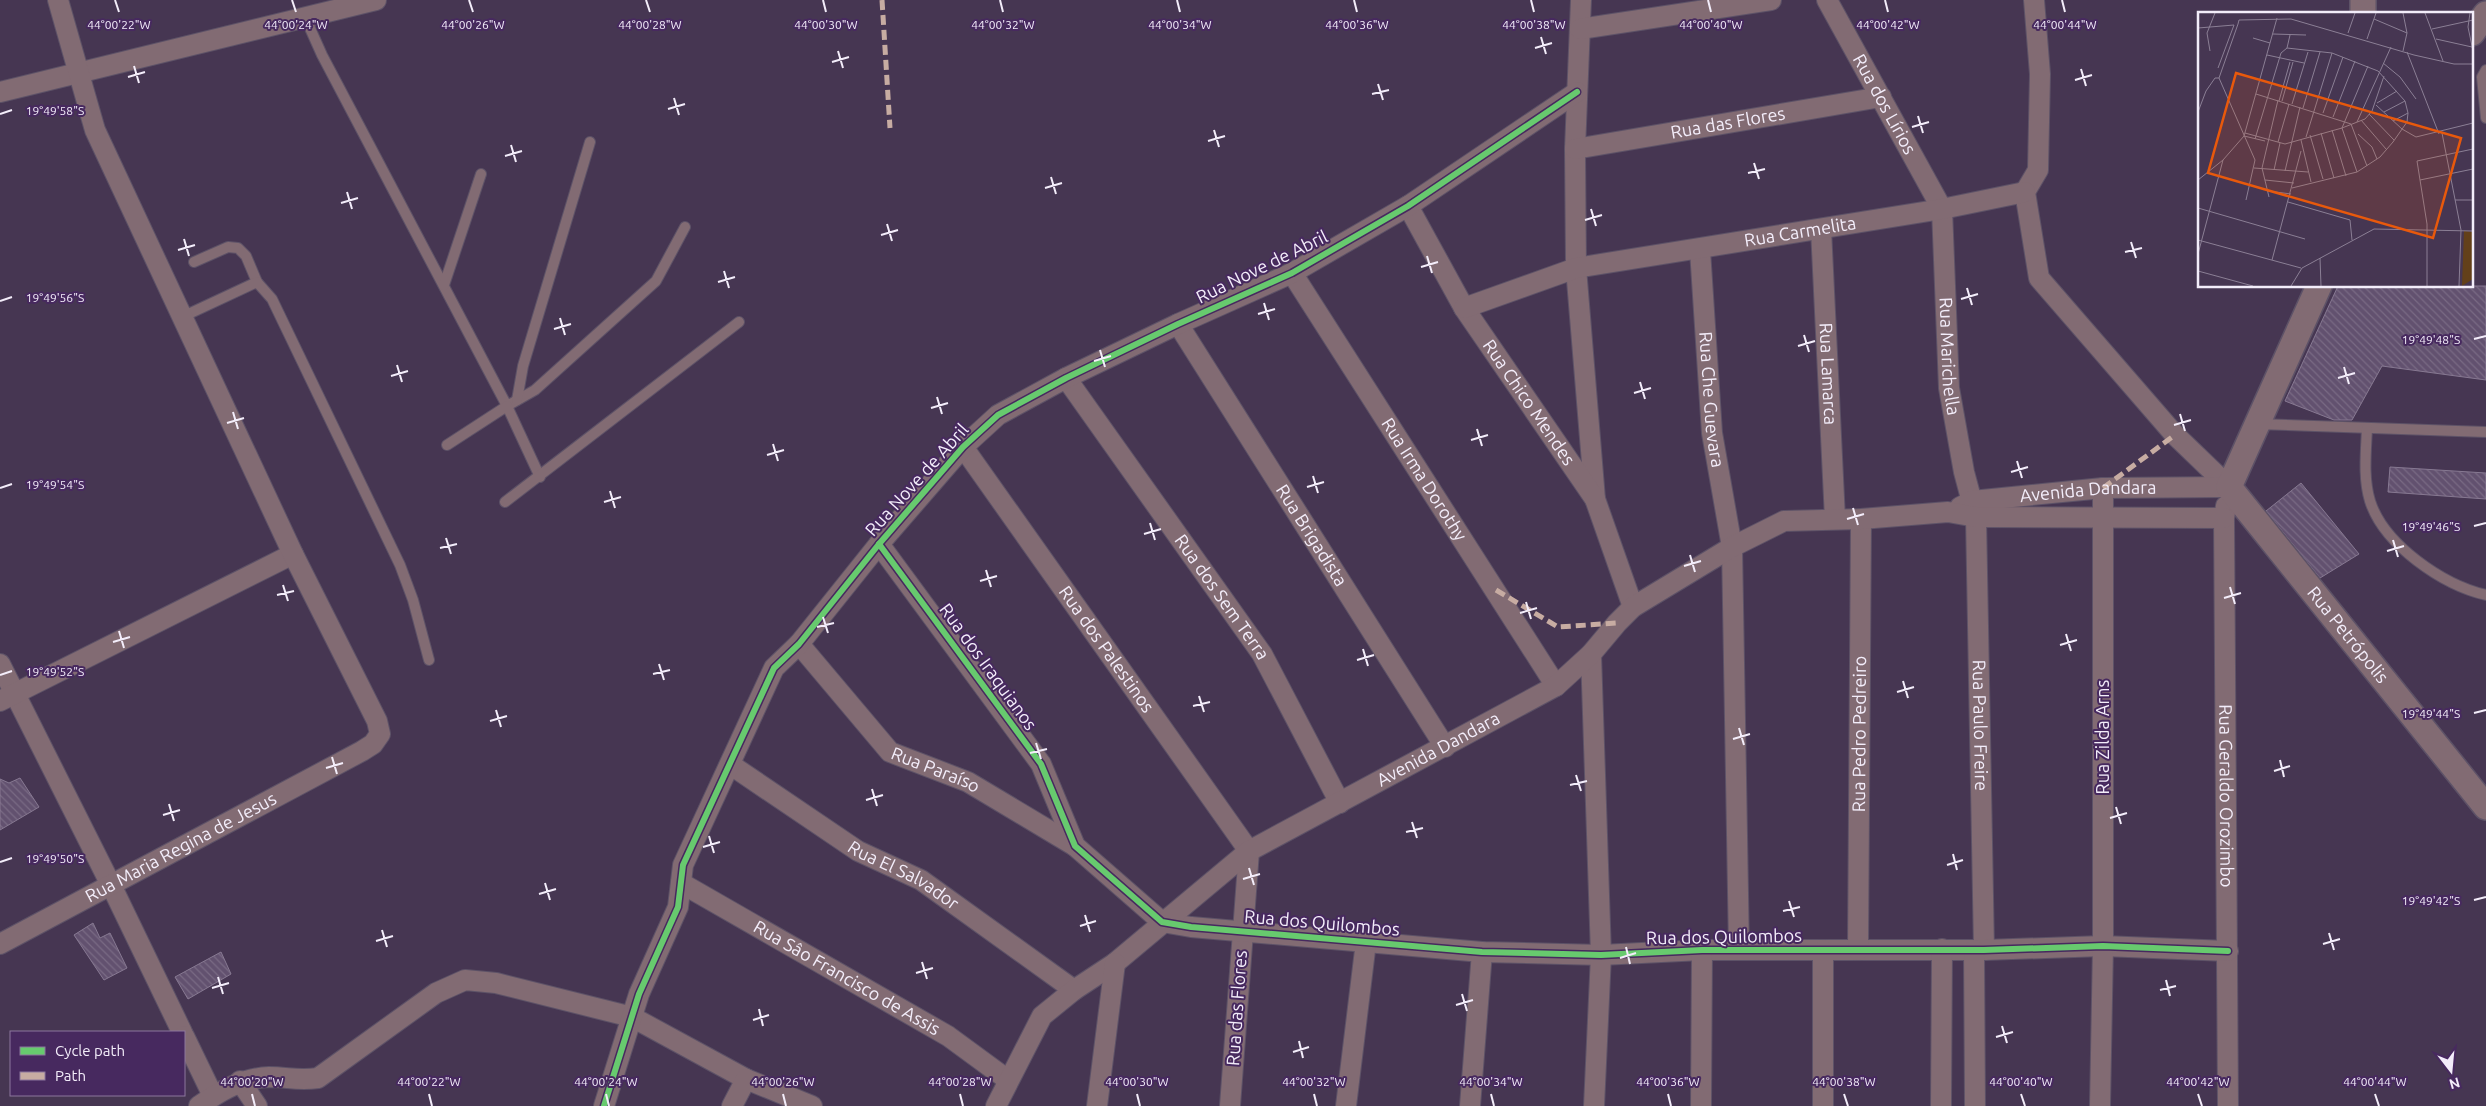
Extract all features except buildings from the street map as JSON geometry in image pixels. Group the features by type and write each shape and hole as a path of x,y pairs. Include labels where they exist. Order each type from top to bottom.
{"street":[{"path":"8,697 293,554 95,130 58,0"},
{"path":"0,92 376,0"},
{"path":"1580,0 1575,150 1576,268 1595,499"},
{"path":"1580,29 1771,0"},
{"name":"Rua dos Lírios","path":"1827,0 1942,209"},
{"path":"2034,0 2040,74 2038,170 2025,192 2039,278 2175,435 2229,487 2318,288"},
{"path":"2474,30 2486,14"},
{"name":"Rua Nove de Abril","path":"604,1106 639,994 678,907 683,865 731,766 774,668 799,644 879,544 962,447 998,415 1066,378 1178,324 1292,273 1408,206 1577,92"},
{"name":"Rua das Flores","path":"1575,150 1881,97"},
{"name":"Rua Carmelita","path":"1464,308 1576,268 1700,250 1942,209 2025,192"},
{"name":"Rua Chico Mendes","path":"1408,206 1464,308 1595,499 1633,607"},
{"name":"Rua Marichella","path":"1942,209 1949,388 1964,472 1974,509"},
{"name":"Rua Lamarca","path":"1821,229 1835,519"},
{"name":"Rua Che Guevara","path":"1700,250 1712,433 1732,547 1739,950"},
{"name":"Rua Irma Dorothy","path":"1292,273 1556,686"},
{"name":"Rua Brigadista","path":"1178,324 1445,747"},
{"name":"Rua dos Sem Terra","path":"1066,378 1262,654 1340,803"},
{"name":"Rua dos Palestinos","path":"962,447 1249,851"},
{"name":"Avenida Dandara","path":"996,1106 1042,1016 1074,990 1115,963 1249,851 1556,686 1591,654 1633,607 1732,547 1784,521 1861,519 1948,512 2104,488 2229,487"},
{"name":"Rua Geraldo Orozimbo","path":"2228,1106 2224,518 2229,487"},
{"name":"Rua Petrópolis","path":"2229,487 2486,807"},
{"name":"Rua Zilda Arns","path":"2100,1106 2103,946 2104,488"},
{"name":"Avenida Dandara","path":"1974,509 2104,517 2224,518"},
{"name":"Rua Paulo Freire","path":"1974,509 1979,950 1976,1106"},
{"name":"Rua Pedro Pedreiro","path":"1858,950 1861,519"},
{"name":"Rua dos Iraquianos","path":"879,544 1041,764 1075,846 1162,922"},
{"name":"Rua Maria Regina de Jesus","path":"0,944 373,744 380,734 377,721 293,554"},
{"name":"Rua Paraíso","path":"799,644 890,752 968,782 1075,846"},
{"path":"1591,654 1601,955 1594,1106"},
{"path":"0,664 8,697 111,885 182,1031"},
{"name":"Rua El Salvador","path":"731,766 858,851 921,880 1074,990"},
{"name":"Rua das Flores","path":"1230,1106 1249,851"},
{"name":"Rua Sâo Francisco de Assis","path":"681,883 948,1036 1008,1080"},
{"name":"Rua dos Quilombos","path":"1162,922 1191,927 1482,952 1601,955 1702,950 1979,950 2103,946 2228,951"},
{"path":"1346,1106 1366,942"},
{"path":"1941,1106 1942,949"},
{"path":"1701,1106 1702,950"},
{"path":"1823,950 1823,1106"},
{"path":"1470,1106 1482,952"},
{"path":"1098,1106 1115,963"},
{"path":"185,1039 206,1101 240,1081 268,1077 299,1081 318,1078 436,993 465,980 496,983 632,1017 746,1079 812,1106"},
{"path":"732,1106 746,1079"},
{"path":"240,1081 257,1106"}],"lane":[{"path":"305,17 322,55 507,406 540,477"},
{"path":"2486,70 2482,77 2486,118"},
{"path":"517,400 523,366 590,142"},
{"path":"444,285 481,174"},
{"path":"447,445 535,390 656,281 685,227"},
{"path":"194,262 228,247 238,248 246,256 257,282 272,299 400,564 429,660"},
{"path":"182,317 257,282"},
{"path":"505,502 540,477 739,322"},
{"path":"2256,424 2486,432"},
{"path":"2367,428 2365,473 2370,501 2386,532 2423,566 2471,592 2486,596"}],"marked path":[{"path":"882,0 890,128"},
{"path":"2103,488 2175,435"},
{"path":"1496,590 1558,627 1617,623"}],"cycle path":[{"path":"604,1106 639,994 678,907 683,865 774,668 799,644 879,544 963,447 998,415 1066,378 1178,324 1292,273 1408,206 1577,92"},
{"path":"879,544 1041,764 1075,846 1162,922 1191,927 1482,952 1601,955 1702,950 1984,950 2103,946 2228,951"}]}
